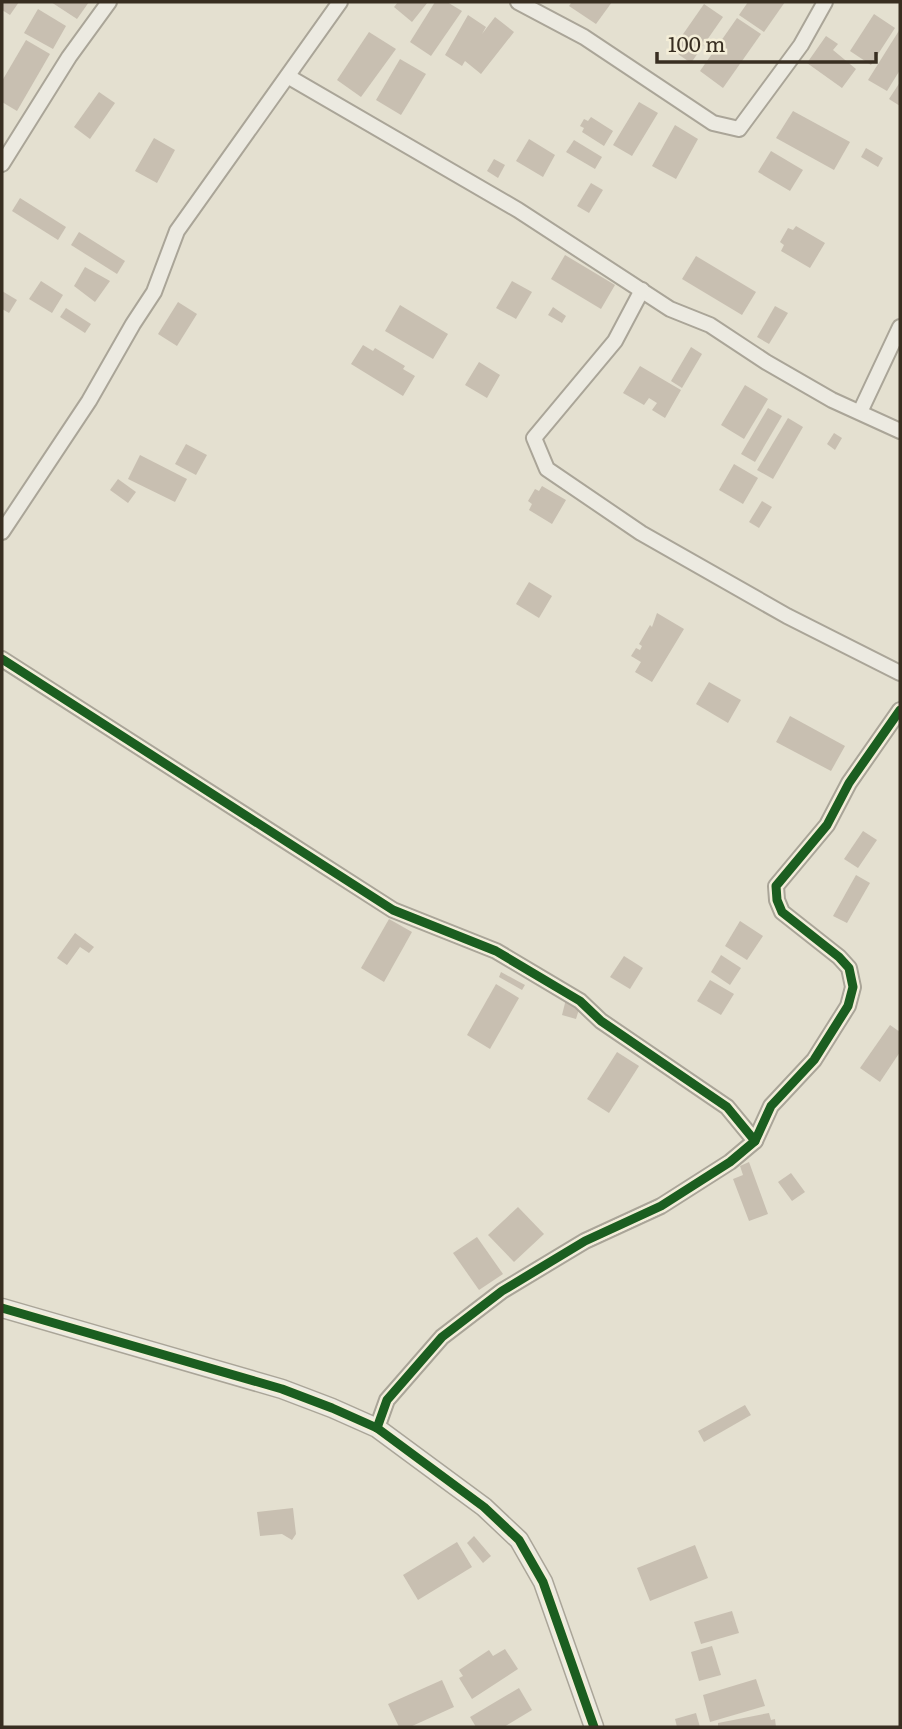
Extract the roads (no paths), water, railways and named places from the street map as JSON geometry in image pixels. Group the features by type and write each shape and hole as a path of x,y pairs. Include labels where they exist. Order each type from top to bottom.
{"street":[{"path":"2,164 69,57 109,2"},
{"path":"2,532 89,401 154,292 177,232 340,2"},
{"path":"518,2 616,57 713,123 739,129 801,45 825,2"},
{"path":"289,77 519,210 670,309 710,325 777,369 832,400 900,431"},
{"path":"642,290 615,341 534,438 547,469 640,533 787,616 900,673"},
{"path":"860,412 900,327"},
{"path":"2,659 393,910 496,951 580,1001 601,1021 727,1107 755,1141"},
{"path":"377,1428 387,1400 406,1377 442,1338 492,1298 585,1241 661,1206 730,1162 755,1141 771,1106 814,1059 848,1006 853,987 849,968 839,957 782,912 777,900 776,886 827,825 849,783 900,710"},
{"path":"2,1308 282,1389 377,1428 484,1507 519,1539 543,1582 594,1727"}]}
